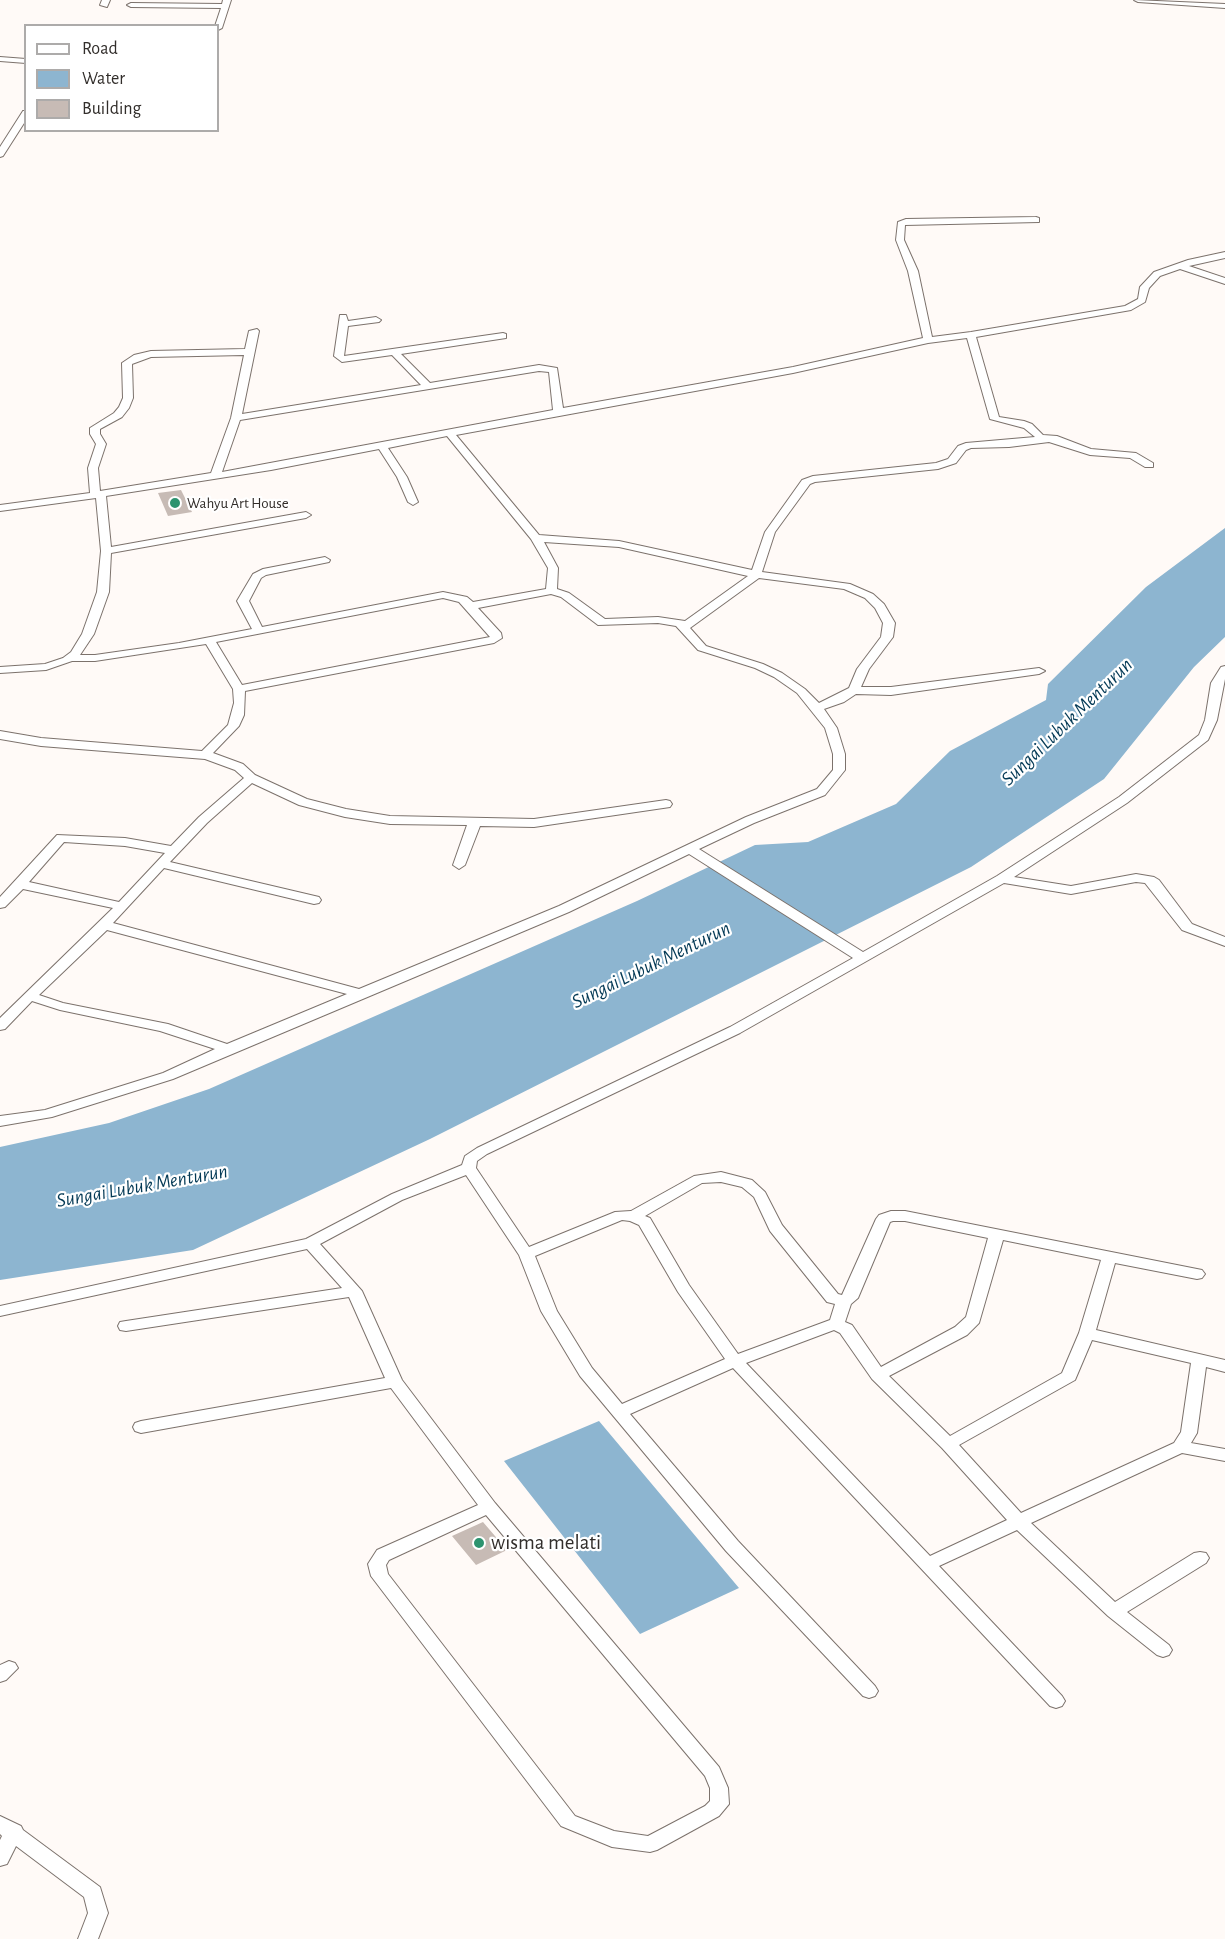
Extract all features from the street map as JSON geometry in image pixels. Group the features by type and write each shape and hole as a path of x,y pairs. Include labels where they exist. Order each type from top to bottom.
{"street":[{"path":"1138,0 1225,6"},
{"path":"131,5 226,3 219,25"},
{"path":"0,59 24,61"},
{"path":"0,154 24,117"},
{"path":"928,340 913,271 900,240 901,224 906,222 1035,220"},
{"path":"0,508 98,495 450,434 558,412 793,370 928,340 1128,308 1142,300 1145,287 1157,274 1225,255"},
{"path":"1181,266 1225,281"},
{"path":"376,320 343,321 339,356 342,358 394,352 503,336"},
{"path":"216,475 236,418 254,331"},
{"path":"970,335 993,416 1000,420 1028,426 1040,437 1053,438 1090,452 1132,455 1149,465"},
{"path":"72,658 88,634 103,592 106,550 93,468 101,444 94,434 95,428 118,415 124,408 128,398 127,363 137,357 151,354 249,352"},
{"path":"394,352 427,386"},
{"path":"236,418 548,368 554,370 558,412"},
{"path":"450,434 536,538 553,568 551,591"},
{"path":"684,627 756,575 770,532 806,482 813,479 938,466 952,461 962,448 970,445 1009,444 1053,438"},
{"path":"382,446 402,477 413,502"},
{"path":"106,550 306,515"},
{"path":"536,538 619,544 756,575 846,586 869,596 880,606 890,623 887,637 863,669 854,690 840,699 817,708"},
{"path":"258,630 245,611 243,601 257,576 263,572 325,560"},
{"path":"0,1121 47,1114 168,1076 694,852 750,820 821,792 839,770 839,753 831,728 817,708 801,692 778,675 759,666 702,648 680,623 672,621 602,623 565,595 551,591 470,606"},
{"path":"0,670 46,667 72,658 95,658 210,641 443,596 464,599 495,633 496,638 238,689"},
{"path":"205,754 233,726 238,715 238,689 210,641"},
{"path":"869,1691 732,1546 586,1372 549,1311 526,1254 469,1168 470,1159 482,1151 735,1030 855,954 1002,879 1123,800 1204,737 1211,720 1217,683 1225,669"},
{"path":"854,690 891,691 1039,671"},
{"path":"0,735 89,746 205,754 239,767 251,778 303,802 345,813 390,820 534,824 666,804"},
{"path":"0,1026 104,925 203,820 251,778"},
{"path":"459,865 474,824"},
{"path":"0,904 61,838 125,842 175,851"},
{"path":"694,852 855,954"},
{"path":"162,864 314,900"},
{"path":"1002,879 1071,890 1136,878 1149,880 1154,883 1187,927 1225,942"},
{"path":"20,884 121,906"},
{"path":"104,925 361,994"},
{"path":"30,996 60,1006 163,1027 228,1049"},
{"path":"0,1311 310,1243 397,1197 469,1168"},
{"path":"633,1216 699,1179 721,1177 747,1183 760,1195 775,1227 833,1298 844,1300 850,1298 884,1219 905,1216 1197,1274"},
{"path":"526,1254 620,1215 633,1216 645,1222 683,1287 735,1361 1056,1701"},
{"path":"878,1375 961,1331 973,1319 997,1234"},
{"path":"310,1243 354,1291 395,1382 489,1507 712,1772 719,1788 720,1804 712,1811 650,1844 612,1839 568,1821 380,1576 377,1564 383,1555 489,1507"},
{"path":"948,1444 1069,1376 1087,1333 1109,1258"},
{"path":"126,1326 354,1291"},
{"path":"836,1324 844,1300"},
{"path":"619,1412 735,1361 824,1326 836,1324 846,1329 878,1375 948,1444 1020,1523 1114,1611 1163,1650"},
{"path":"1087,1333 1199,1362 1225,1366"},
{"path":"926,1564 1020,1523 1180,1447 1189,1433 1199,1362"},
{"path":"141,1427 395,1382"},
{"path":"1180,1447 1225,1455"},
{"path":"1114,1611 1200,1558"},
{"path":"0,1857 7,1828 93,1893 98,1912 88,1939"}],"water":[{"name":"Sungai Lubuk Menturun","path":"1225,528 1225,637 1194,667 1104,779 971,867 430,1139 193,1250 0,1280 0,1147 109,1123 209,1089 637,901 755,845 808,842 896,804 950,751 1046,700 1048,684 1146,587"},
{"path":"599,1421 739,1588 640,1634 504,1461"}],"building":[{"name":"Wahyu Art House","path":"181,490 192,512 168,516 158,493"},
{"name":"wisma melati","path":"483,1522 507,1550 476,1565 452,1536"}],"place":[{"name":"Wahyu Art House","path":"175,503"},
{"name":"wisma melati","path":"479,1543"}]}
